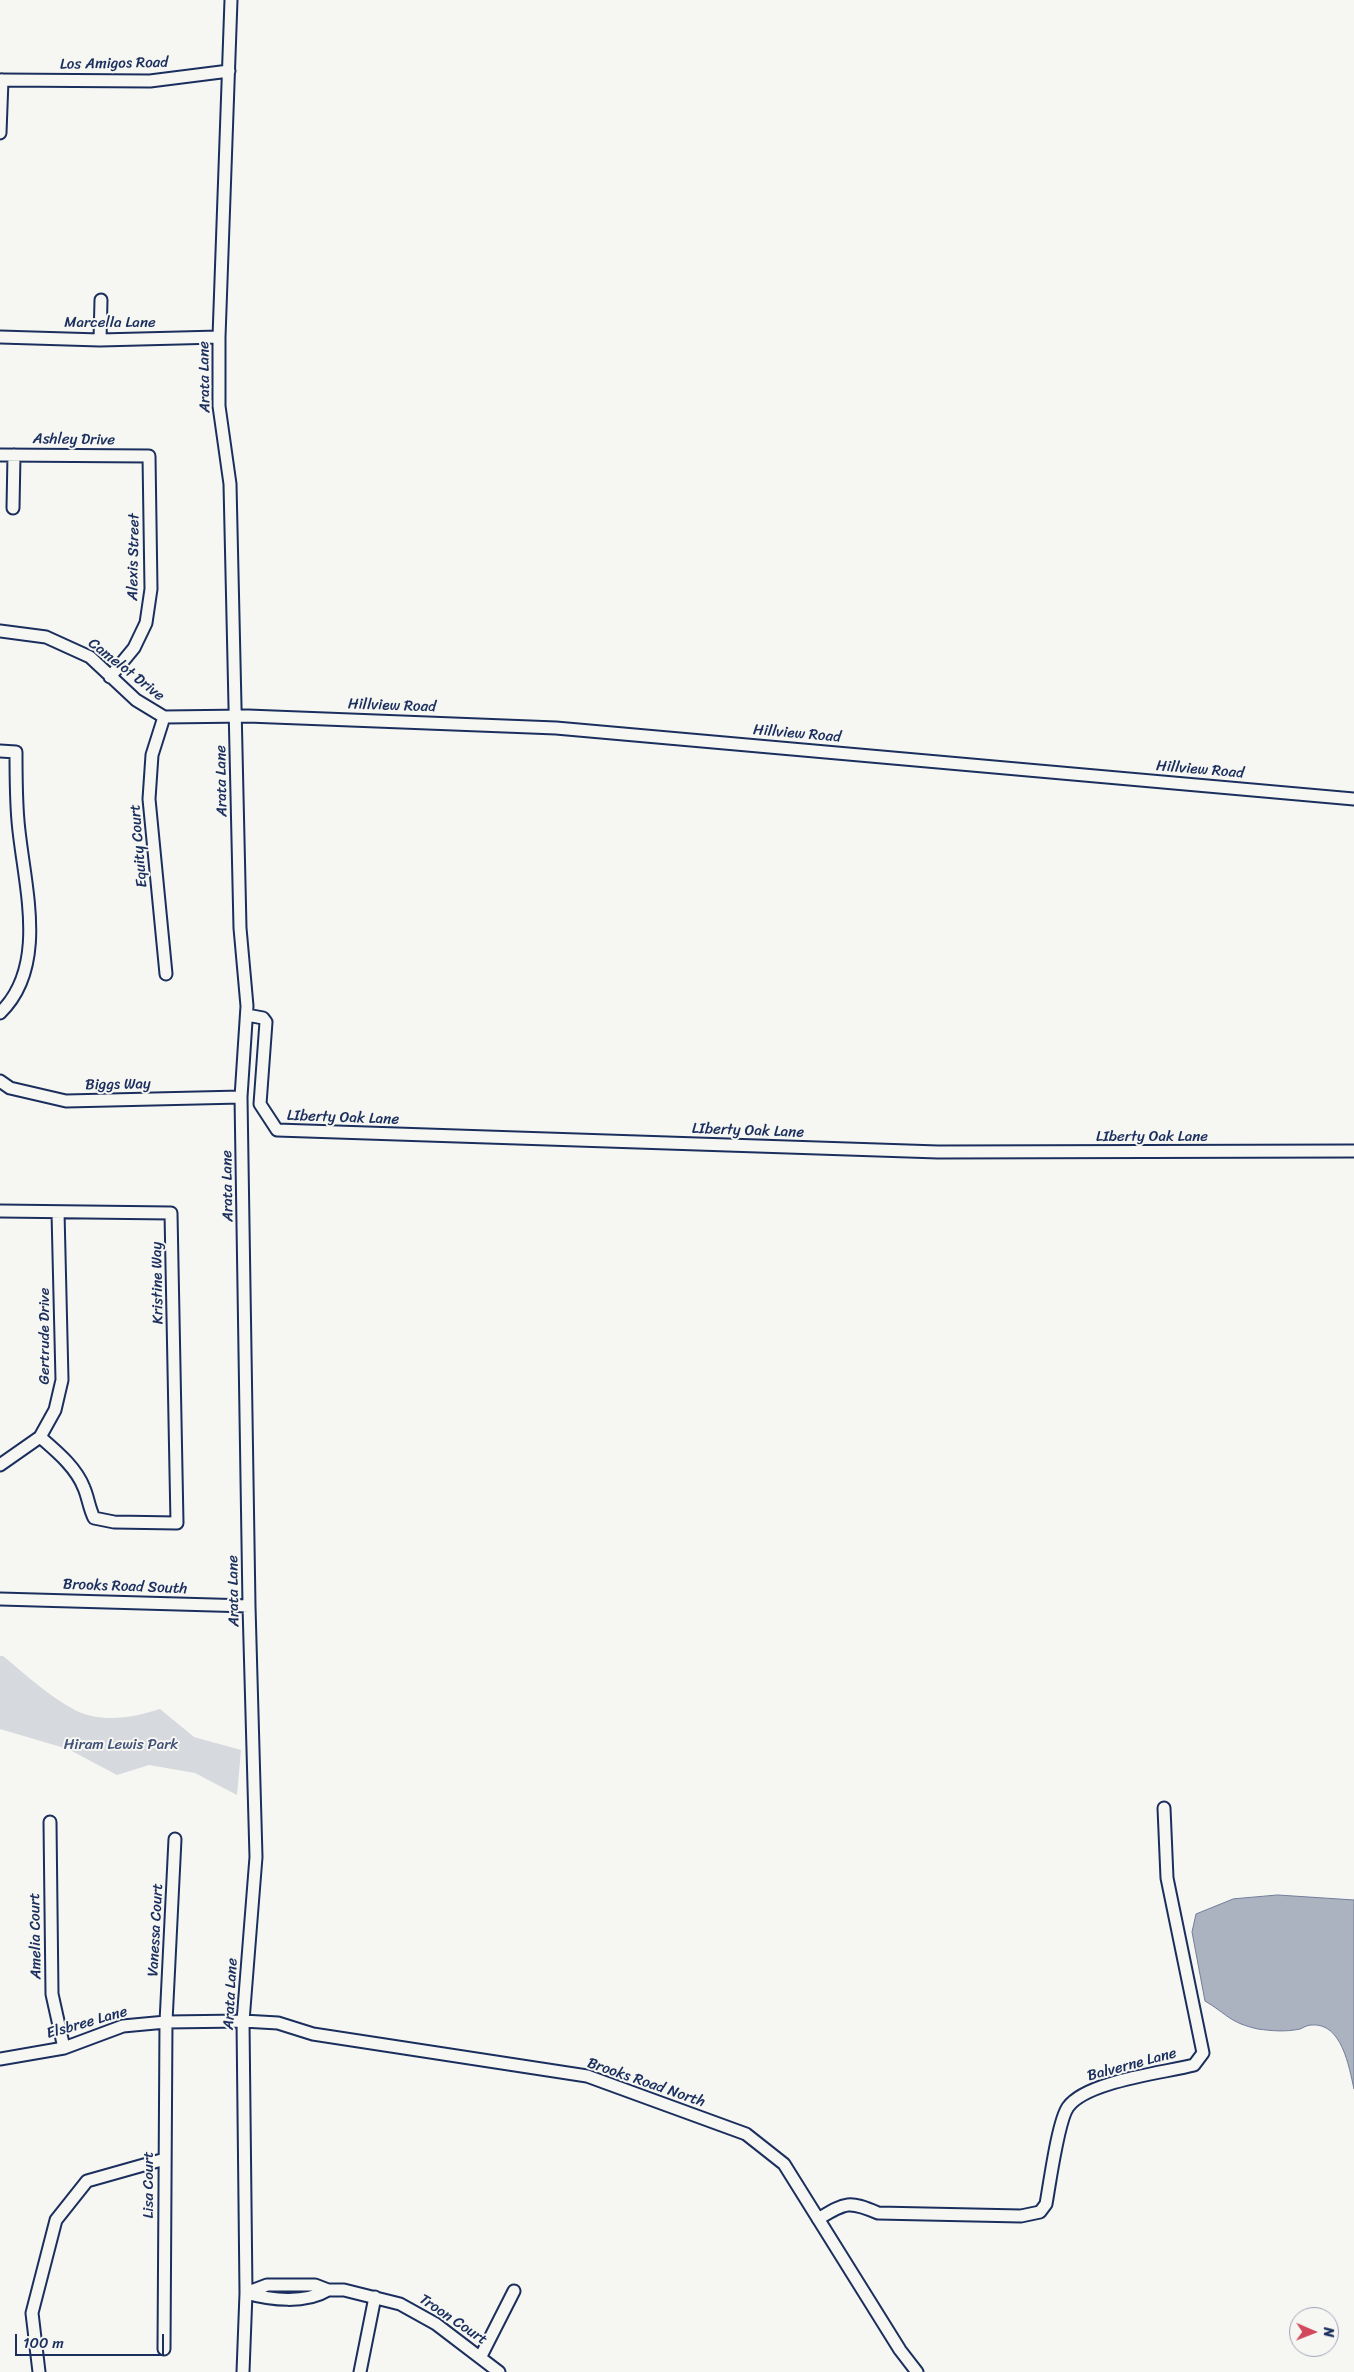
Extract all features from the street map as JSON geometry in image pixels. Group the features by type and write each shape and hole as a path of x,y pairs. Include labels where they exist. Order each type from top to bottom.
{"street":[{"name":"Arata Lane","path":"231,0 219,337 219,406 230,484 240,928 247,993 242,1097 249,1606 256,1856 243,2020 246,2293 243,2372"},
{"name":"Los Amigos Road","path":"1,80 150,82 229,71"},
{"path":"0,133 1,80"},
{"path":"100,340 101,300"},
{"name":"Marcella Lane","path":"0,337 100,340 219,337"},
{"name":"Ashley Drive","path":"0,454 148,456"},
{"path":"12,508 14,455"},
{"name":"Alexis Street","path":"110,677 134,648 146,623 151,589 148,456"},
{"name":"Camelot Drive","path":"0,631 46,637 90,657 136,700 164,717 236,716"},
{"name":"Hillview Road","path":"236,716 556,728 1354,798"},
{"name":"Equity Court","path":"164,717 152,755 149,798 166,974"},
{"path":"0,751 16,752 18,820 31,938 27,963 19,986 0,1013"},
{"name":"LIberty Oak Lane","path":"247,1015 263,1018 266,1022 260,1104 277,1130 938,1152 1354,1151"},
{"name":"Biggs Way","path":"0,1080 10,1088 66,1101 242,1097"},
{"name":"Kristine Way","path":"0,1211 172,1213 177,1523 114,1522 94,1518 84,1487 73,1470 40,1437"},
{"name":"Gertrude Drive","path":"0,1465 40,1437 55,1410 62,1380 58,1212"},
{"name":"Brooks Road South","path":"0,1599 249,1606"},
{"name":"Balverne Lane","path":"818,2219 842,2204 860,2205 878,2212 933,2215 1021,2216 1040,2212 1046,2204 1061,2125 1068,2106 1091,2089 1194,2065 1203,2053 1167,1878 1164,1808"},
{"name":"Amelia Court","path":"50,1822 52,1994 64,2048"},
{"name":"Vanessa Court","path":"166,2022 175,1839"},
{"name":"Elsbree Lane","path":"0,2059 64,2048 123,2026 166,2022 243,2020"},
{"name":"Brooks Road North","path":"243,2020 278,2023 313,2034 587,2076 746,2134 784,2164 900,2350 917,2372"},
{"name":"Lisa Court","path":"164,2349 166,2022"},
{"path":"38,2372 32,2313 56,2220 87,2181 164,2159"},
{"name":"Troon Court","path":"246,2293 267,2285 315,2285 328,2290 344,2290 375,2297 408,2308 436,2324 481,2356 499,2372"},
{"path":"481,2356 514,2291"},
{"path":"360,2372 375,2297"}],"green space":[{"name":"Hiram Lewis Park","path":"0,1656 3,1656 58,1700 82,1713 92,1716 118,1718 135,1716 160,1709 194,1737 241,1750 237,1795 195,1773 149,1765 117,1775 68,1749 0,1729"}],"shaded area":[{"path":"1278,1895 1354,1900 1354,2089 1350,2069 1337,2038 1322,2026 1311,2025 1290,2031 1258,2029 1235,2021 1205,2001 1192,1932 1196,1914 1233,1899"}]}
